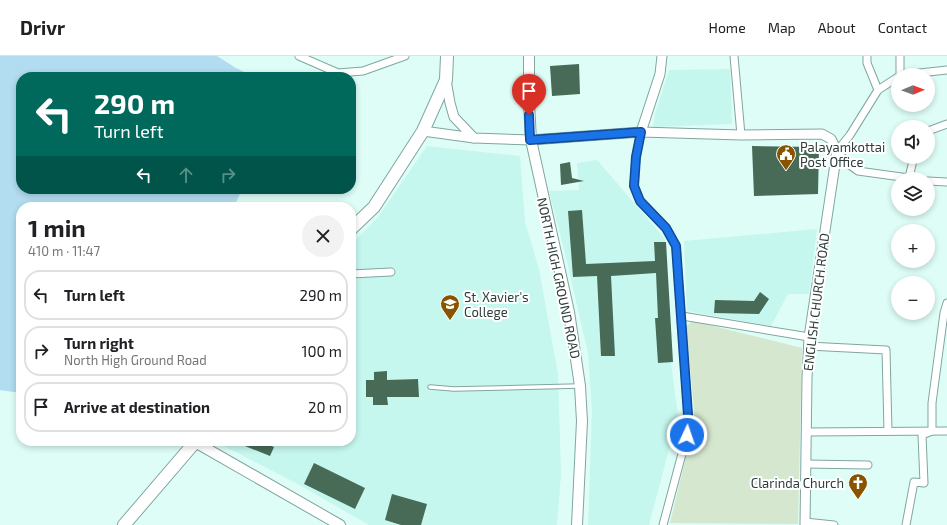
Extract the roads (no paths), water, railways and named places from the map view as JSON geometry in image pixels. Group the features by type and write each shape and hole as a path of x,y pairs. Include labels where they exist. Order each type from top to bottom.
{"main road":[{"path":"356,224 374,206 423,131 446,80 446,56"},
{"name":"NORTH HIGH GROUND ROAD","path":"530,56 530,140 569,312 580,386 582,421 577,525"},
{"path":"124,525 192,446"},
{"path":"202,446 340,525"}],"street":[{"path":"299,56 336,72"},
{"path":"350,72 362,71 405,56"},
{"path":"662,56 660,74 641,132 636,157 634,186 640,201 666,228 676,246 682,316 688,415 687,435 663,525"},
{"path":"734,56 741,135"},
{"path":"867,56 867,63 878,90"},
{"path":"900,56 900,68"},
{"path":"935,72 947,70"},
{"path":"446,80 454,117 474,138"},
{"path":"837,151 850,135 878,90 891,82"},
{"path":"935,128 947,124"},
{"path":"423,131 474,138 530,140 641,132 741,135 822,134 831,139 837,151 847,163 858,171 891,175"},
{"name":"ENGLISH CHURCH ROAD","path":"805,524 809,341 837,151"},
{"path":"935,181 947,182"},
{"path":"356,274 391,272"},
{"path":"932,431 932,403 944,341 944,313 947,303"},
{"path":"682,316 809,341 886,350 888,431"},
{"path":"906,525 914,482 924,482 922,435 932,431"},
{"path":"806,432 947,431"},
{"path":"806,464 868,465"},
{"path":"805,524 834,525"}],"lane":[{"path":"430,387 454,389 580,386"}],"water":[{"path":"0,56 217,56 244,72 16,72 16,194 240,194 236,202 16,202 16,392 0,390"}],"place":[{"name":"Palayamkottai Post Office","path":"786,171"},
{"name":"St. Xavier's College","path":"450,321"},
{"name":"Clarinda Church","path":"858,500"}]}
